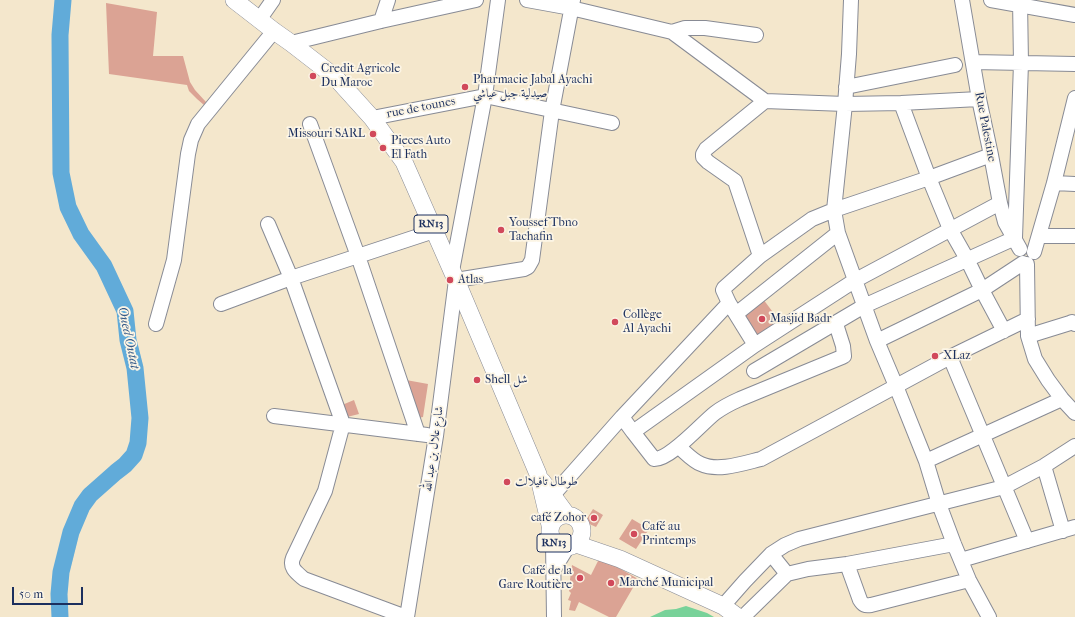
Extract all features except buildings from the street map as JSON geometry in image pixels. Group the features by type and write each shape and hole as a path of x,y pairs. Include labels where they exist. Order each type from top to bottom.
{"main road":[{"name":"RN13","path":"234,0 335,77 372,118 404,162 538,474 550,525"},
{"name":"RN13","path":"538,474 567,515"},
{"name":"RN13","path":"569,541 580,524 572,516 567,515 557,517 550,525 549,534 620,559 723,606 738,617"}],"street":[{"path":"259,20 273,0"},
{"path":"381,21 388,0"},
{"path":"291,43 476,0"},
{"name":"شارع علال بن عبد الله","path":"407,617 436,436 454,276 484,96 498,0"},
{"path":"527,0 572,4 672,32 765,101 845,104 979,99"},
{"path":"851,0 845,104 834,210 838,233 854,281 877,341 926,461 954,544 969,580 989,617"},
{"name":"Rue Palestine","path":"962,0 979,99 1000,203 1005,222 1018,243"},
{"path":"991,0 1020,2 1075,15"},
{"path":"1020,2 1021,62 1018,258 1025,264 1028,336 1035,359 1062,399 1075,413"},
{"path":"454,276 524,269 528,267 532,260 552,111 572,4"},
{"path":"672,32 685,28 705,28 756,35"},
{"path":"156,324 174,260 191,140 198,124 274,31"},
{"path":"973,62 1075,64"},
{"path":"846,87 955,65"},
{"name":"rue de tounes","path":"372,118 484,96 612,123"},
{"path":"877,341 982,290 1025,264 1033,261 1035,255 1034,252 1073,119 1075,98"},
{"path":"760,256 735,181 708,162 703,157 703,154 765,101"},
{"path":"901,102 929,178 950,229 1004,331"},
{"path":"310,124 358,256 418,434"},
{"path":"760,391 754,371 751,347 724,294 724,288 760,256 812,219 991,155"},
{"path":"1054,183 1075,184"},
{"path":"633,432 751,347 854,281 1000,203"},
{"path":"268,224 291,278 343,424 325,491 292,558 292,567 304,579 407,617"},
{"path":"221,304 291,278 434,231"},
{"path":"553,495 622,417 732,309 838,233"},
{"path":"1039,236 1075,236"},
{"path":"754,371 836,324 864,306 967,259 1018,243 1027,246 1034,252"},
{"path":"679,447 702,465 713,468 737,465 761,459 950,357 1028,319"},
{"path":"1028,336 1072,322 1075,324"},
{"path":"622,417 654,459 661,458 679,447 716,413 728,405 844,356 843,346 836,324"},
{"path":"950,357 1026,541"},
{"path":"926,461 1062,399"},
{"path":"274,416 436,436"},
{"path":"723,606 771,554 785,545 799,539 1004,487 1044,466 1075,446"},
{"path":"961,560 1069,529 1044,466"},
{"path":"554,617 554,570 569,541"},
{"path":"743,617 787,574 808,569 847,564 954,544"},
{"path":"771,554 787,574"},
{"path":"847,564 860,600 862,604 866,606 969,580"}],"green space":[{"path":"686,606 714,617 650,617 665,610"}],"waterway":[{"name":"Oued Outat","path":"60,617 59,594 61,572 71,532 82,506 90,495 125,465 134,455 138,443 140,418 135,368 128,340 125,311 104,266 81,234 68,207 61,173 60,35 63,0"}],"place":[{"name":"Credit Agricole Du Maroc","path":"313,76"},
{"name":"Pharmacie Jabal Ayachi صيدلية جبل عياشي","path":"465,87"},
{"name":"Missouri SARL","path":"373,134"},
{"name":"Pieces Auto El Fath","path":"383,148"},
{"name":"Youssef Tbno Tachafin","path":"501,230"},
{"name":"Atlas","path":"450,280"},
{"name":"Masjid Badr","path":"762,319"},
{"name":"Collège Al Ayachi","path":"615,322"},
{"name":"XLaz","path":"935,356"},
{"name":"Shell شل","path":"477,380"},
{"name":"طوطال تافيلالت","path":"507,482"},
{"name":"café Zohor","path":"594,518"},
{"name":"Café au Printemps","path":"634,534"},
{"name":"Café de la Gare Routière","path":"580,578"},
{"name":"Marché Municipal","path":"611,583"}]}
